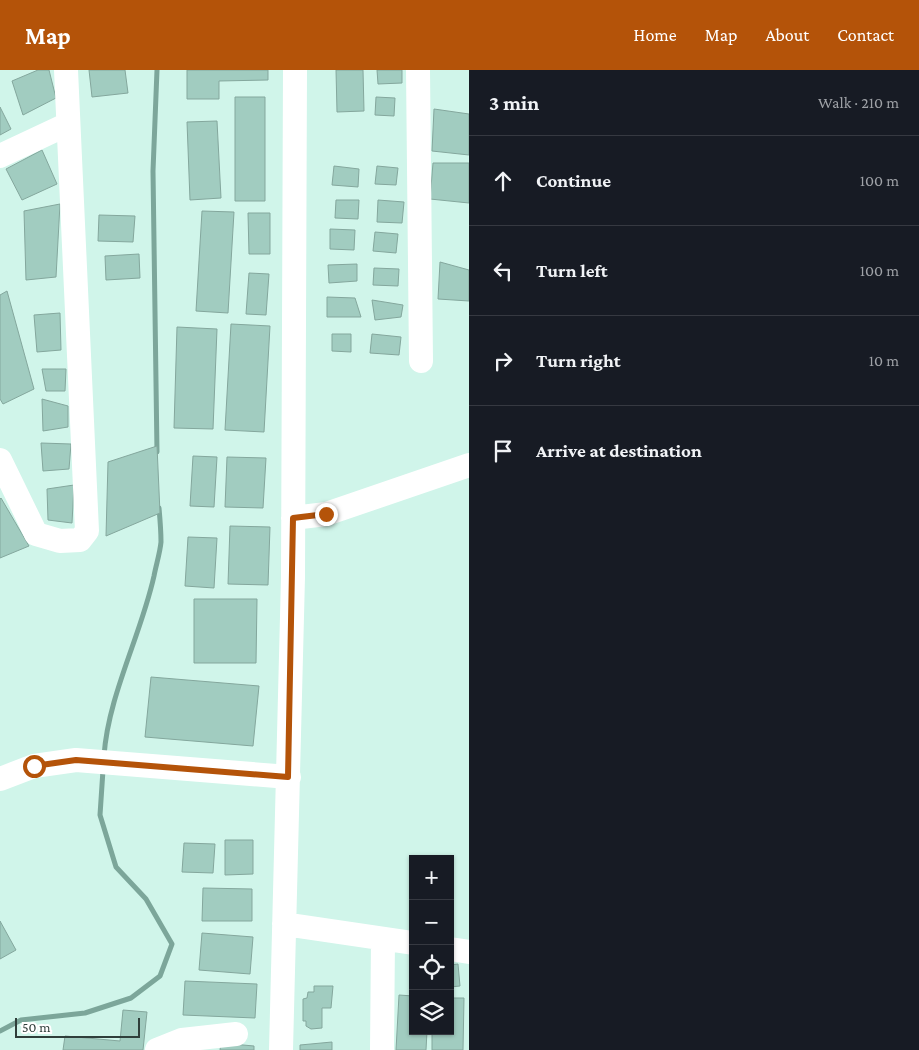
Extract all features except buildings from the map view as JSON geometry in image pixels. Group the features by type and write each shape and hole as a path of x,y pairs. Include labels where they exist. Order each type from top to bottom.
{"street":[{"path":"0,460 36,534 60,541 80,540 87,530 66,70"},
{"path":"281,1050 293,518 295,70"},
{"path":"418,70 421,361"},
{"path":"0,156 68,124"},
{"path":"293,518 326,514 469,465"},
{"path":"0,779 34,766 76,760 288,777"},
{"path":"284,924 409,943"},
{"path":"382,1050 383,939"},
{"path":"454,950 469,952"},
{"path":"157,1050 182,1040 236,1034"}],"waterway":[{"path":"157,70 153,171 157,452"},
{"path":"104,756 107,733 118,688 141,621 159,555 161,542 159,508"},
{"path":"0,1031 21,1020 85,1013 131,998 160,976 172,944 146,899 116,867 100,815 103,770"}],"route":[{"path":"34,766 76,760 288,777 293,518 326,514"}]}
